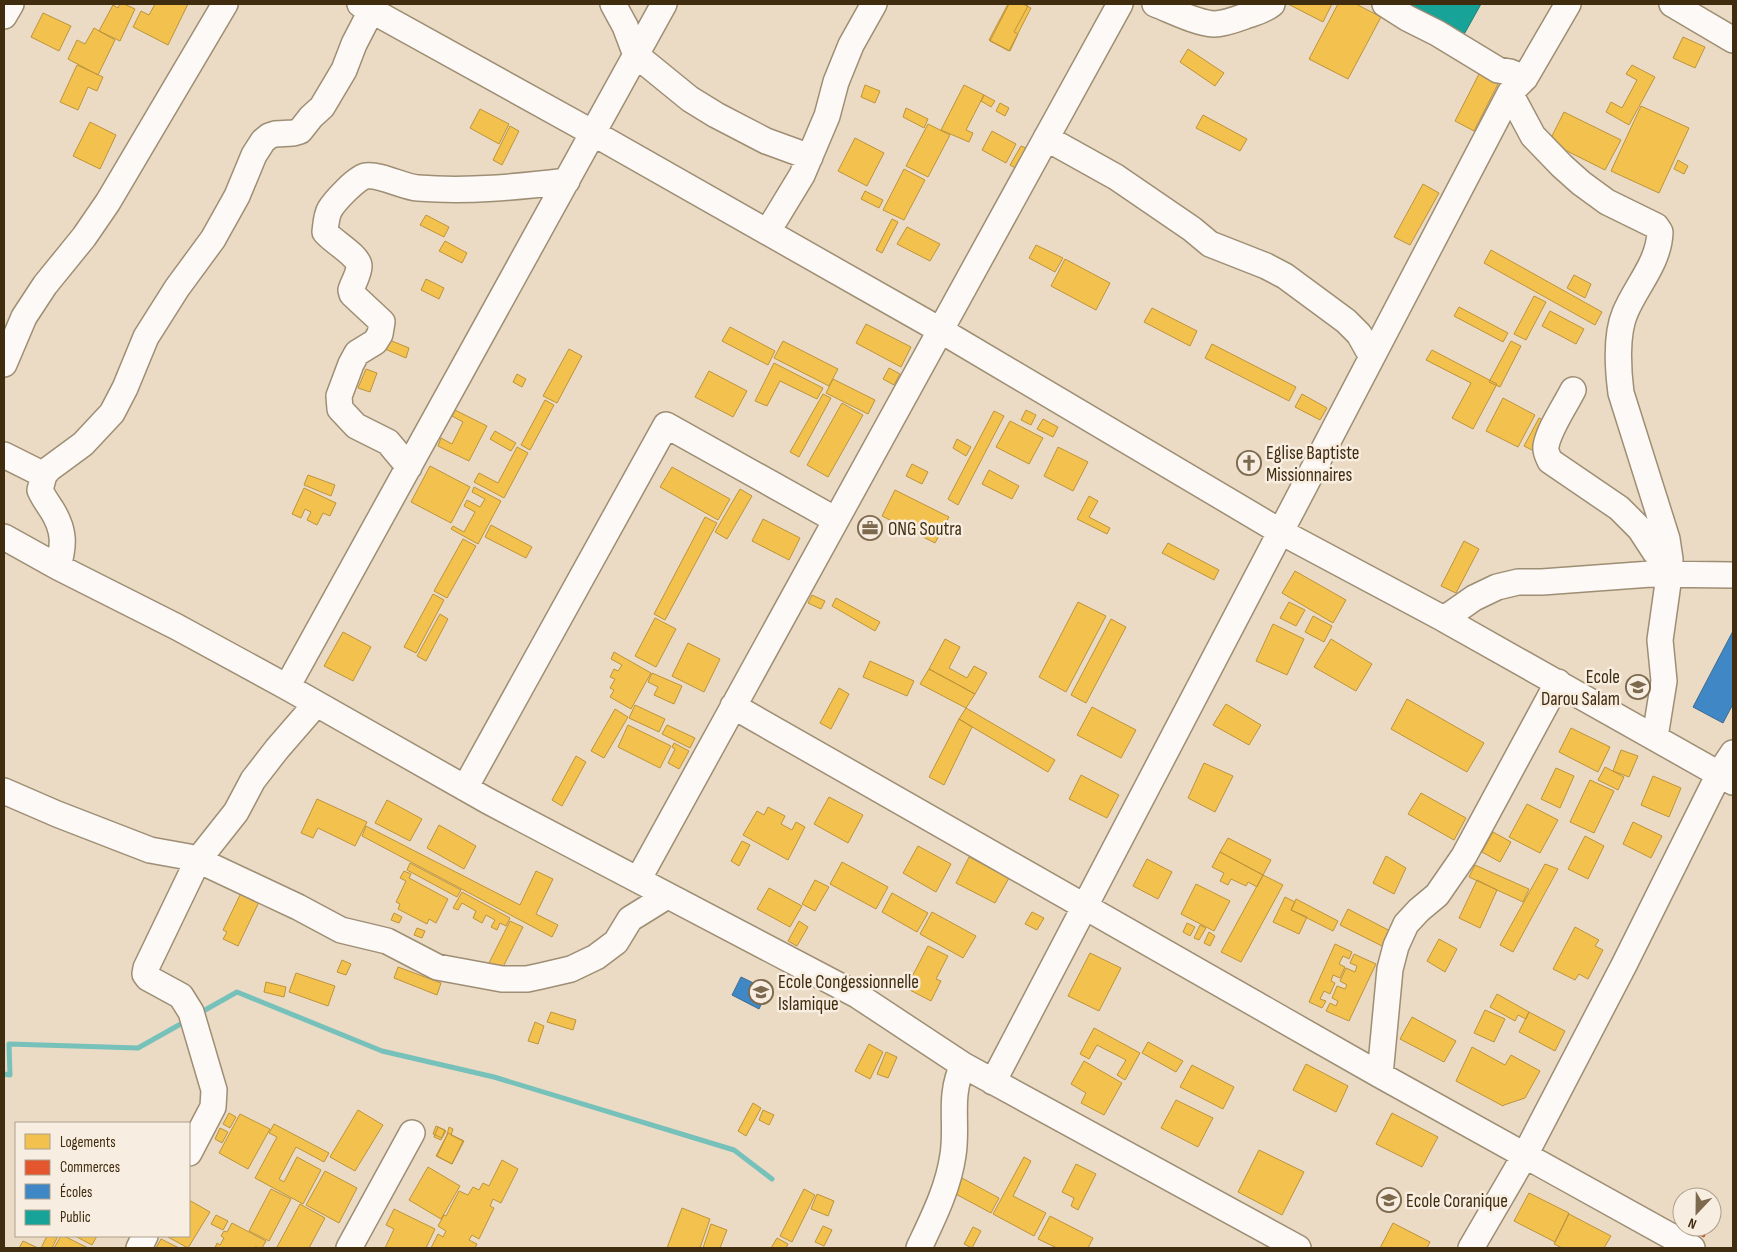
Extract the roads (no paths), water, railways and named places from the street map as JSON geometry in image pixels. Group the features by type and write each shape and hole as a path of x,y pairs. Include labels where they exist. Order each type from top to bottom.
{"street":[{"path":"4,16 11,4"},
{"path":"4,364 24,317 45,285 84,237 108,202 225,4"},
{"path":"613,4 625,26 636,55 690,99 766,141 810,156"},
{"path":"287,687 664,4"},
{"path":"768,231 802,175 827,116 836,82 851,45 874,4"},
{"path":"638,880 1120,4"},
{"path":"1155,4 1213,24 1229,22 1267,8 1272,4"},
{"path":"1385,4 1498,70 1510,72 1518,86 1532,136 1580,183 1607,202 1656,226 1660,232 1658,250 1625,314 1621,329 1619,375 1621,393 1665,530 1670,567 1660,640 1664,681 1655,737"},
{"path":"993,1082 1375,351 1518,86 1568,4"},
{"path":"1672,4 1733,40"},
{"path":"58,567 63,548 63,538 58,520 40,490 44,475 55,463 92,435 112,413 125,388 146,337 177,288 213,239 237,196 254,155 263,141 275,134 293,134 300,131 322,107 344,70 365,7 768,231 940,330 1281,532 1558,682 1726,778"},
{"path":"1046,138 1116,177 1192,229 1210,244 1266,266 1285,276 1346,321 1359,334 1368,350 1375,351"},
{"path":"409,467 388,442 356,426 340,408 339,396 347,372 357,353 375,342 380,334 382,322 352,294 351,290 359,267 358,263 355,258 328,237 325,232 326,220 330,209 359,178 366,176 390,180 415,188 464,190 514,188 567,180"},
{"path":"1573,390 1552,430 1546,447 1546,454 1550,461 1619,508 1640,529 1655,552 1664,558 1670,567"},
{"path":"464,788 666,425 836,520"},
{"path":"4,454 44,475"},
{"path":"4,537 287,687 464,788 857,995 963,1065 1298,1248"},
{"path":"1444,619 1482,594 1497,587 1518,582 1651,574 1670,567 1733,575"},
{"path":"1380,1075 1390,969 1399,939 1406,924 1437,895 1459,864 1558,682"},
{"path":"190,1151 213,1107 214,1090 191,1012 181,996 148,978 145,974 146,968 198,860 236,812 253,780 265,764 316,704"},
{"path":"733,706 1084,908 1692,1248"},
{"path":"1471,1248 1525,1155 1624,965 1726,778 1733,753"},
{"path":"4,791 150,850 198,860 298,907 341,930 387,941 437,967 502,979 527,979 541,976 571,969 596,958 616,942 630,919 667,896"},
{"path":"919,1248 942,1199 949,1179 953,1153 955,1084 963,1065"},
{"path":"349,1248 412,1133"}],"waterway":[{"path":"198,1014 237,992 382,1051 494,1077 734,1150 772,1179"},
{"path":"4,1074 10,1075 9,1044 138,1048 186,1021"}],"place":[{"name":"Eglise Baptiste Missionnaires","path":"1249,463"},
{"name":"ONG Soutra","path":"870,528"},
{"name":"Ecole Darou Salam","path":"1638,687"},
{"name":"Ecole Congessionnelle Islamique","path":"761,992"},
{"name":"Ecole Coranique","path":"1389,1200"}]}
